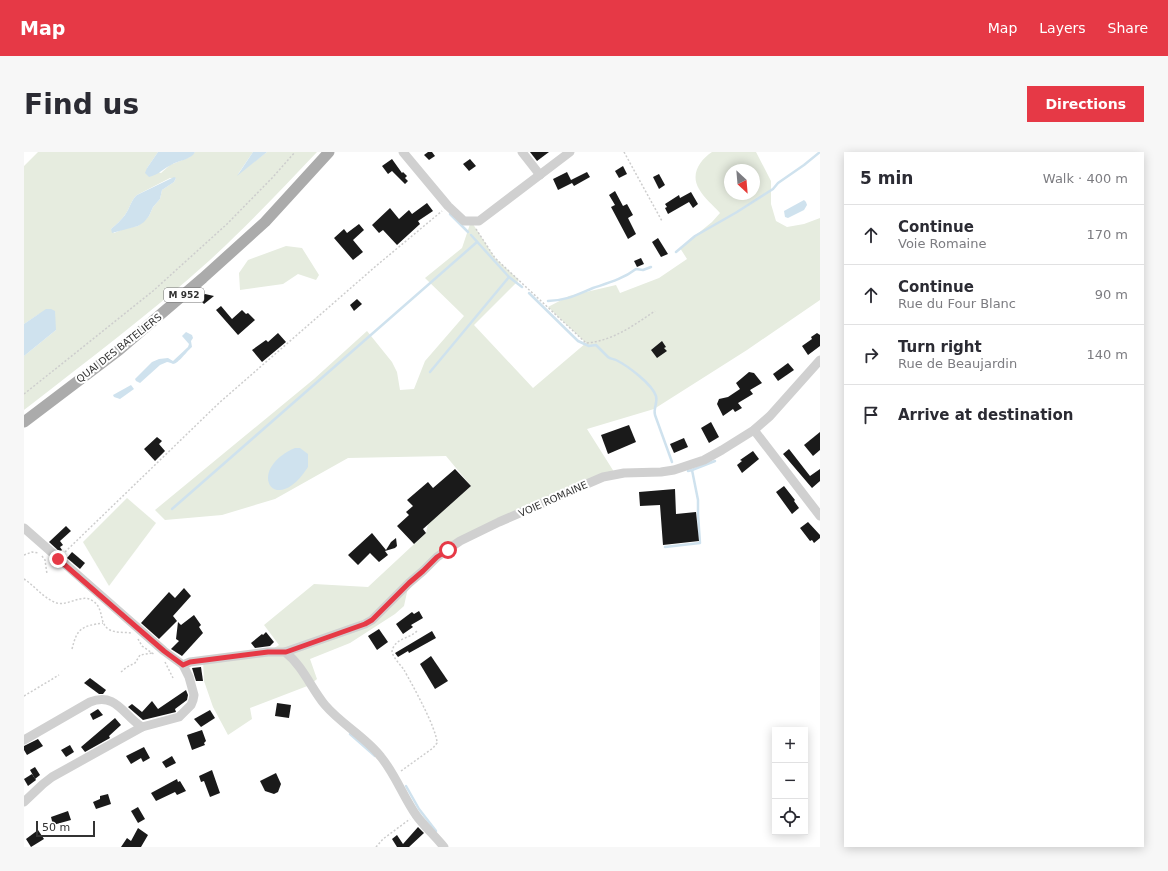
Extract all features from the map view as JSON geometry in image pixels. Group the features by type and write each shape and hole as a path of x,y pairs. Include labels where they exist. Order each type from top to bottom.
{"main road":[{"name":"QUAI DES BATELIERS","path":"24,422 125,345 203,278 265,222 329,152"}],"street":[{"path":"403,152 448,206 464,221 479,221 570,152"},
{"path":"522,152 540,175"},
{"name":"VOIE ROMAINE","path":"183,665 190,662 268,652 286,652 365,624 372,620 437,557 460,541 499,522 603,478 624,473 674,470 704,460 754,430 770,416 820,360"},
{"path":"754,430 820,516"},
{"path":"24,528 164,651 183,665 189,677 194,695 191,705 179,717 142,727 94,752 52,777 24,802"},
{"path":"286,652 298,665 326,706 382,757 416,815 444,847"},
{"path":"24,740 90,702 101,699 111,701 119,706 142,727"}],"path":[{"path":"24,394 153,291 227,224 295,152"},
{"path":"624,152 662,222"},
{"path":"58,559 219,403 376,266 448,206"},
{"path":"471,221 495,258 586,343 597,342 609,338 655,311"},
{"path":"24,555 35,552 41,555 45,560 47,574"},
{"path":"24,579 54,602 61,604 83,598 90,599 101,610 103,623 110,630 136,636 142,646 157,656"},
{"path":"72,649 75,637 80,629 103,623"},
{"path":"394,778 411,763 433,748 437,743 436,734 412,684 392,652 394,645 397,642 411,636 417,631"},
{"path":"121,672 126,666 134,663 140,655 152,653"},
{"path":"164,661 173,678"},
{"path":"24,696 59,675"},
{"path":"376,847 383,839 416,815"}],"shaded area":[{"path":"38,152 158,152 147,168 161,173 170,165 190,157 195,152 253,152 238,174 267,152 317,152 251,220 188,280 142,318 24,410 24,356 56,330 39,314 24,324 24,166","holes":["170,178 176,178 174,182 162,190 160,199 153,207 149,216 138,226 126,228 114,233 111,229 125,215 133,199 137,195"]},
{"path":"712,152 756,152 771,181 771,204 776,221 787,227 804,224 820,218 820,300 747,350 654,409 587,429 616,475 460,541 409,583 404,606 395,614 350,643 310,659 317,679 310,685 250,708 252,719 228,735 213,707 204,681 203,660 268,652 279,645 264,625 314,584 368,587 426,533 428,524 471,486 446,456 348,458 275,499 222,515 165,520 155,510 314,379 367,331 392,362 397,372 400,390 414,389 425,361 464,316 425,278 462,248 471,221 495,258 519,280 474,325 533,388 586,343 548,307 569,296 616,285 620,293 659,278 687,259 680,248 712,222 720,213 703,195 696,183 696,173 700,163"},
{"path":"286,246 302,248 319,275 316,280 298,274 283,284 240,290 239,273 248,260"},
{"path":"127,498 156,523 109,586 83,542"}],"water":[{"path":"158,152 195,152 191,157 174,163 149,177 145,173"},
{"path":"253,152 267,152 237,176"},
{"path":"174,177 176,178 174,182 162,190 160,199 144,222 138,226 112,233 111,229 125,215 133,199 137,195"},
{"path":"804,200 807,205 804,210 788,218 785,217 784,211"},
{"path":"46,309 55,311 56,330 24,356 24,324"},
{"path":"186,332 192,335 192,347 180,360 173,364 167,362 160,365 140,383 136,381 135,379 152,362 159,359 168,358 173,361 188,347 189,344 182,336"},
{"path":"131,385 134,389 120,399 114,397 113,395"},
{"path":"295,448 300,448 308,454 308,467 296,482 285,489 276,490 270,485 268,477 271,468 280,457"}],"building":[{"path":"428,152 432,152 435,156 429,160 424,155"},
{"path":"530,152 549,152 537,161"},
{"path":"392,159 402,173 403,172 407,176 405,178 408,181 405,184 392,171 388,174 382,166"},
{"path":"470,159 476,166 469,171 463,164"},
{"path":"623,166 627,174 619,178 615,171"},
{"path":"567,172 571,180 587,172 590,177 574,186 572,183 558,190 553,179"},
{"path":"659,174 665,185 659,189 653,177"},
{"path":"615,191 623,206 627,204 633,215 628,218 636,234 628,239 611,207 615,205 609,195"},
{"path":"691,192 698,204 693,208 689,202 668,214 665,204 679,195 680,198"},
{"path":"427,203 433,211 418,221 420,224 397,245 383,230 379,233 372,225 390,208 399,219 409,210 412,214"},
{"path":"359,224 364,230 353,240 363,252 353,260 334,238 344,229 347,233"},
{"path":"658,238 668,254 661,257 652,242"},
{"path":"641,258 644,264 637,267 634,261"},
{"path":"205,294 214,296 204,304 199,299"},
{"path":"357,299 362,304 354,311 350,305"},
{"path":"221,306 232,319 242,310 246,314 248,313 255,320 238,335 216,310"},
{"path":"278,333 286,342 262,362 252,350 266,340 268,342"},
{"path":"817,333 820,335 820,346 808,355 802,346 812,339 811,337"},
{"path":"662,341 666,347 664,348 667,351 657,358 651,350"},
{"path":"788,363 794,370 778,381 773,374"},
{"path":"749,372 754,373 762,383 750,390 753,394 738,403 742,408 735,412 733,409 723,416 717,404 719,399 728,397 740,389 736,383"},
{"path":"711,422 719,437 709,443 701,428"},
{"path":"629,425 636,442 608,454 601,435"},
{"path":"820,432 820,450 813,456 804,445"},
{"path":"157,437 162,441 159,444 165,451 155,461 144,449"},
{"path":"684,438 688,447 674,453 670,444"},
{"path":"789,449 810,476 820,469 820,481 812,488 783,454"},
{"path":"753,451 759,459 742,473 737,465 742,461 740,460"},
{"path":"455,469 471,486 423,529 426,533 414,544 397,526 409,515 406,512 413,506 407,500 428,482 433,488"},
{"path":"784,486 795,500 794,501 799,508 792,514 776,492"},
{"path":"675,489 676,514 696,512 699,541 663,545 660,505 640,506 639,492"},
{"path":"808,522 820,535 820,538 814,543 812,540 810,541 800,528"},
{"path":"66,526 71,531 60,541 63,545 60,547 62,550 60,552 49,542"},
{"path":"372,533 386,550 391,542 396,538 397,546 385,551 388,555 379,562 370,553 358,565 348,555"},
{"path":"72,552 85,563 80,569 67,558"},
{"path":"184,588 191,596 173,616 177,621 159,639 141,623 169,592 175,598"},
{"path":"419,611 423,618 411,625 413,627 403,634 396,624 412,612 414,614"},
{"path":"194,615 201,625 199,627 203,633 182,656 171,649 179,641 176,639 178,622 181,625"},
{"path":"379,629 388,642 377,650 368,636"},
{"path":"432,631 436,638 409,653 408,651 398,657 395,653"},
{"path":"266,632 274,642 270,646 255,648 251,643"},
{"path":"431,656 448,681 435,689 420,664"},
{"path":"201,667 203,681 196,681 192,668"},
{"path":"90,678 106,690 103,694 99,694 84,683"},
{"path":"186,690 188,695 187,700 175,709 176,712 143,720 128,707 132,704 142,712 152,701 158,709"},
{"path":"277,703 291,705 289,718 275,716"},
{"path":"98,709 103,715 93,720 90,714"},
{"path":"210,710 215,718 201,727 194,719"},
{"path":"115,718 121,725 109,736 110,738 85,752 81,747"},
{"path":"202,730 206,741 204,743 205,745 192,750 187,735"},
{"path":"38,739 43,746 27,755 24,750 24,746"},
{"path":"70,745 74,752 66,757 61,750"},
{"path":"144,747 150,758 143,762 141,758 131,764 126,756"},
{"path":"172,756 176,763 166,768 162,762"},
{"path":"35,767 40,775 35,779 30,770"},
{"path":"212,770 220,793 210,797 204,781 201,782 199,776"},
{"path":"276,773 281,784 278,792 274,794 265,791 260,781"},
{"path":"32,774 36,780 28,786 24,779"},
{"path":"177,779 186,791 177,795 175,792 156,801 151,793"},
{"path":"108,794 111,804 96,809 93,802 100,799 100,796"},
{"path":"138,807 145,819 138,823 131,811"},
{"path":"68,811 71,820 53,825 51,817"},
{"path":"418,827 424,833 409,847 397,847 392,839 397,835 403,844"},
{"path":"138,828 148,835 141,847 121,847 127,838 131,841"},
{"path":"38,830 44,839 31,847 26,839"}],"waterway":[{"path":"676,252 695,236 773,189 778,183 820,152"},
{"path":"450,214 468,232"},
{"path":"471,235 509,277"},
{"path":"172,509 477,242"},
{"path":"548,301 572,297 621,278 636,269 643,270 651,267"},
{"path":"430,372 509,277 522,287"},
{"path":"529,293 578,341 589,346 596,345 609,358 627,366 650,386 656,396 655,415 672,462"},
{"path":"692,470 715,461"},
{"path":"665,547 700,543 698,500 692,470 688,471"},
{"path":"350,734 375,756"},
{"path":"406,786 419,809 436,831"}],"route":[{"path":"58,559 164,651 183,665 190,662 268,652 286,652 365,624 372,620 437,557 448,550"}]}
